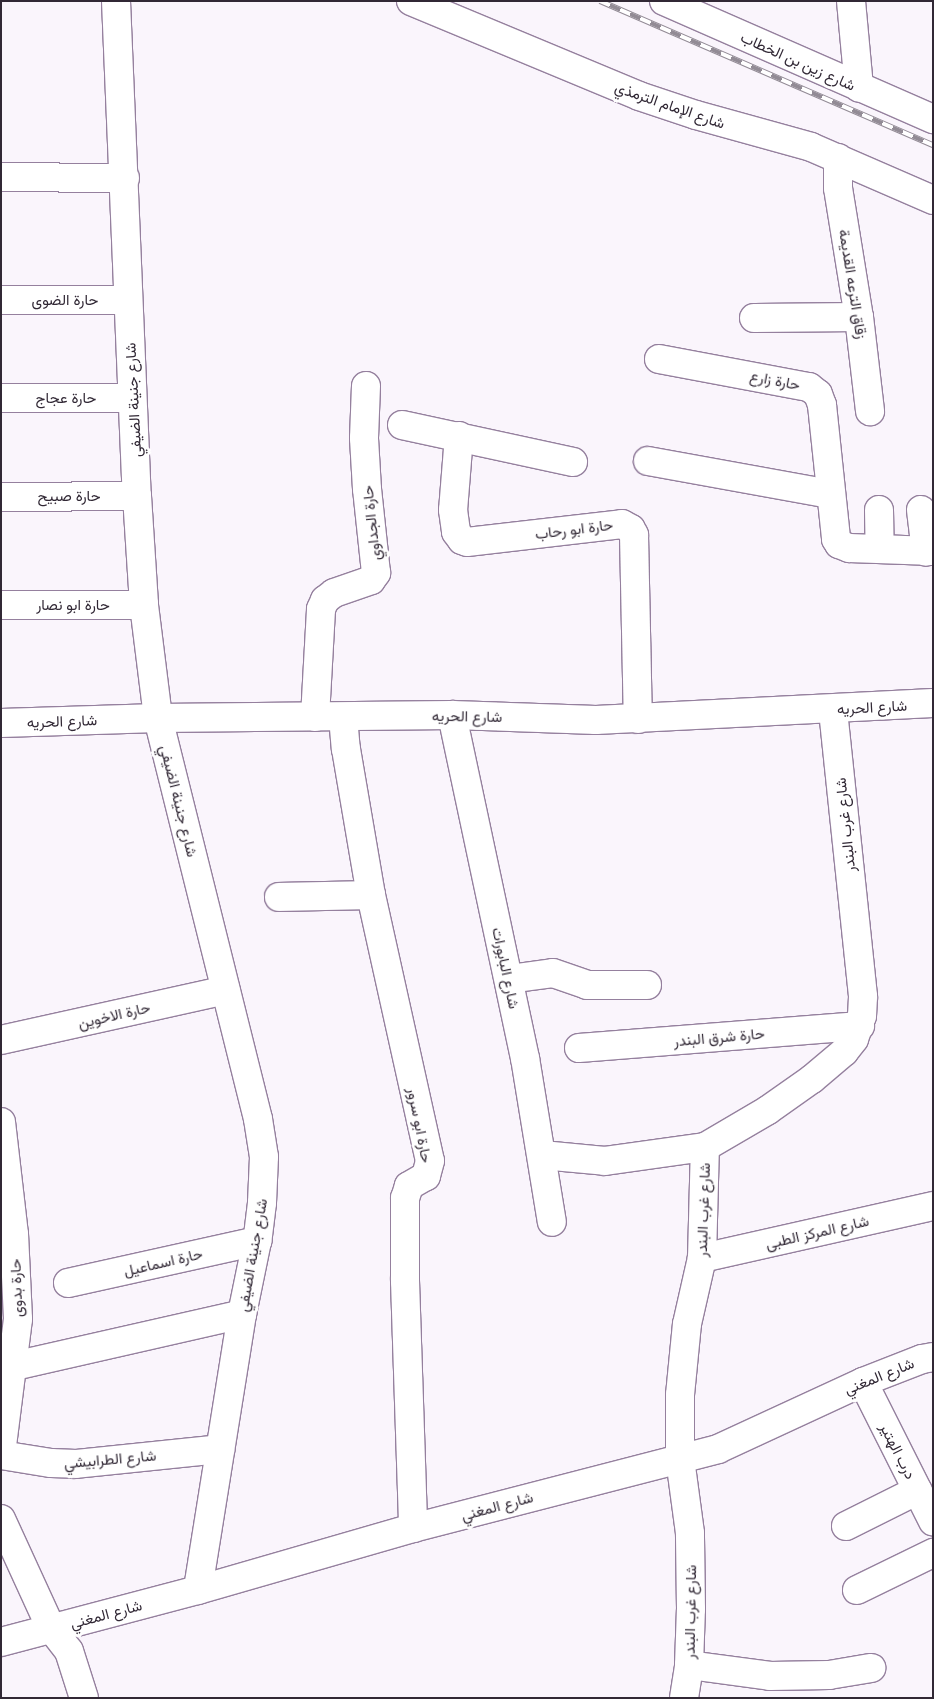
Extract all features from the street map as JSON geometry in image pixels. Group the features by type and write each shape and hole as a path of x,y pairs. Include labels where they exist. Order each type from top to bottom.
{"street":[{"name":"شارع جنينة الضيفي","path":"116,1 137,496 144,605 158,718 258,1119 264,1157 262,1204 257,1240 242,1314 198,1590"},
{"name":"شارع الإمام الترمذي","path":"411,1 639,96 696,116 811,147 933,200"},
{"name":"شارع زين بن الخطاب","path":"664,1 933,119"},
{"path":"851,1 859,88"},
{"name":"زقاق الترعه القديمة","path":"838,158 838,188 859,317 870,411"},
{"path":"1,177 125,178"},
{"name":"حارة الضوى","path":"1,300 128,300"},
{"path":"754,318 859,317"},
{"name":"حارة زارع","path":"659,359 809,387 818,394 822,405 834,533 839,544 849,548 929,551"},
{"name":"حارة الجداوي","path":"315,717 321,609 325,600 334,593 371,580 376,572 367,489 364,438 366,386"},
{"name":"حارة عجاج","path":"1,398 132,398"},
{"path":"402,425 573,462"},
{"name":"حارة ابو رحاب","path":"459,436 453,510 456,532 462,540 467,542 622,524 631,529 634,535 638,719"},
{"path":"648,461 830,494"},
{"name":"حارة صبيح","path":"1,497 137,496"},
{"path":"879,510 880,549"},
{"path":"921,510 929,551"},
{"name":"حارة ابو نصار","path":"1,605 144,605"},
{"name":"شارع الحريه","path":"1,723 158,718 452,715 596,720 933,704"},
{"name":"شارع غرب البندر","path":"684,1698 689,1665 690,1533 680,1458 680,1396 687,1324 702,1258 705,1147 768,1110 812,1080 844,1052 854,1039 860,1026 863,996 833,710"},
{"name":"شارع البابورات","path":"452,715 509,979 542,1155 552,1222"},
{"name":"حارة ابو سرور","path":"344,717 346,749 371,895 430,1161 426,1176 409,1186 405,1198 405,1291 413,1528"},
{"path":"279,897 371,895"},
{"path":"509,979 553,973 587,985 647,985"},
{"name":"حارة الاخوين","path":"1,1040 226,990"},
{"name":"حارة شرق البندر","path":"579,1048 860,1026"},
{"name":"حارة بدوى","path":"1,1454 14,1366 18,1318 8,1236 2,1133"},
{"path":"542,1155 604,1161 705,1147"},
{"name":"شارع المركز الطبى","path":"702,1258 933,1206"},
{"name":"حارة اسماعيل","path":"68,1283 257,1240"},
{"path":"14,1366 242,1314"},
{"name":"شارع المغني","path":"1,1642 198,1590 413,1528 718,1448 863,1382 922,1359 933,1357"},
{"name":"درب الهتير","path":"863,1382 933,1521"},
{"name":"شارع الطرابيشي","path":"1,1454 51,1464 76,1464 220,1449"},
{"path":"846,1526 918,1490"},
{"path":"1,1519 8,1546 51,1628 69,1651 84,1698"},
{"path":"856,1590 933,1553"},
{"path":"689,1665 770,1676 829,1675 871,1668"}],"railway":[{"path":"600,1 933,145"}]}
